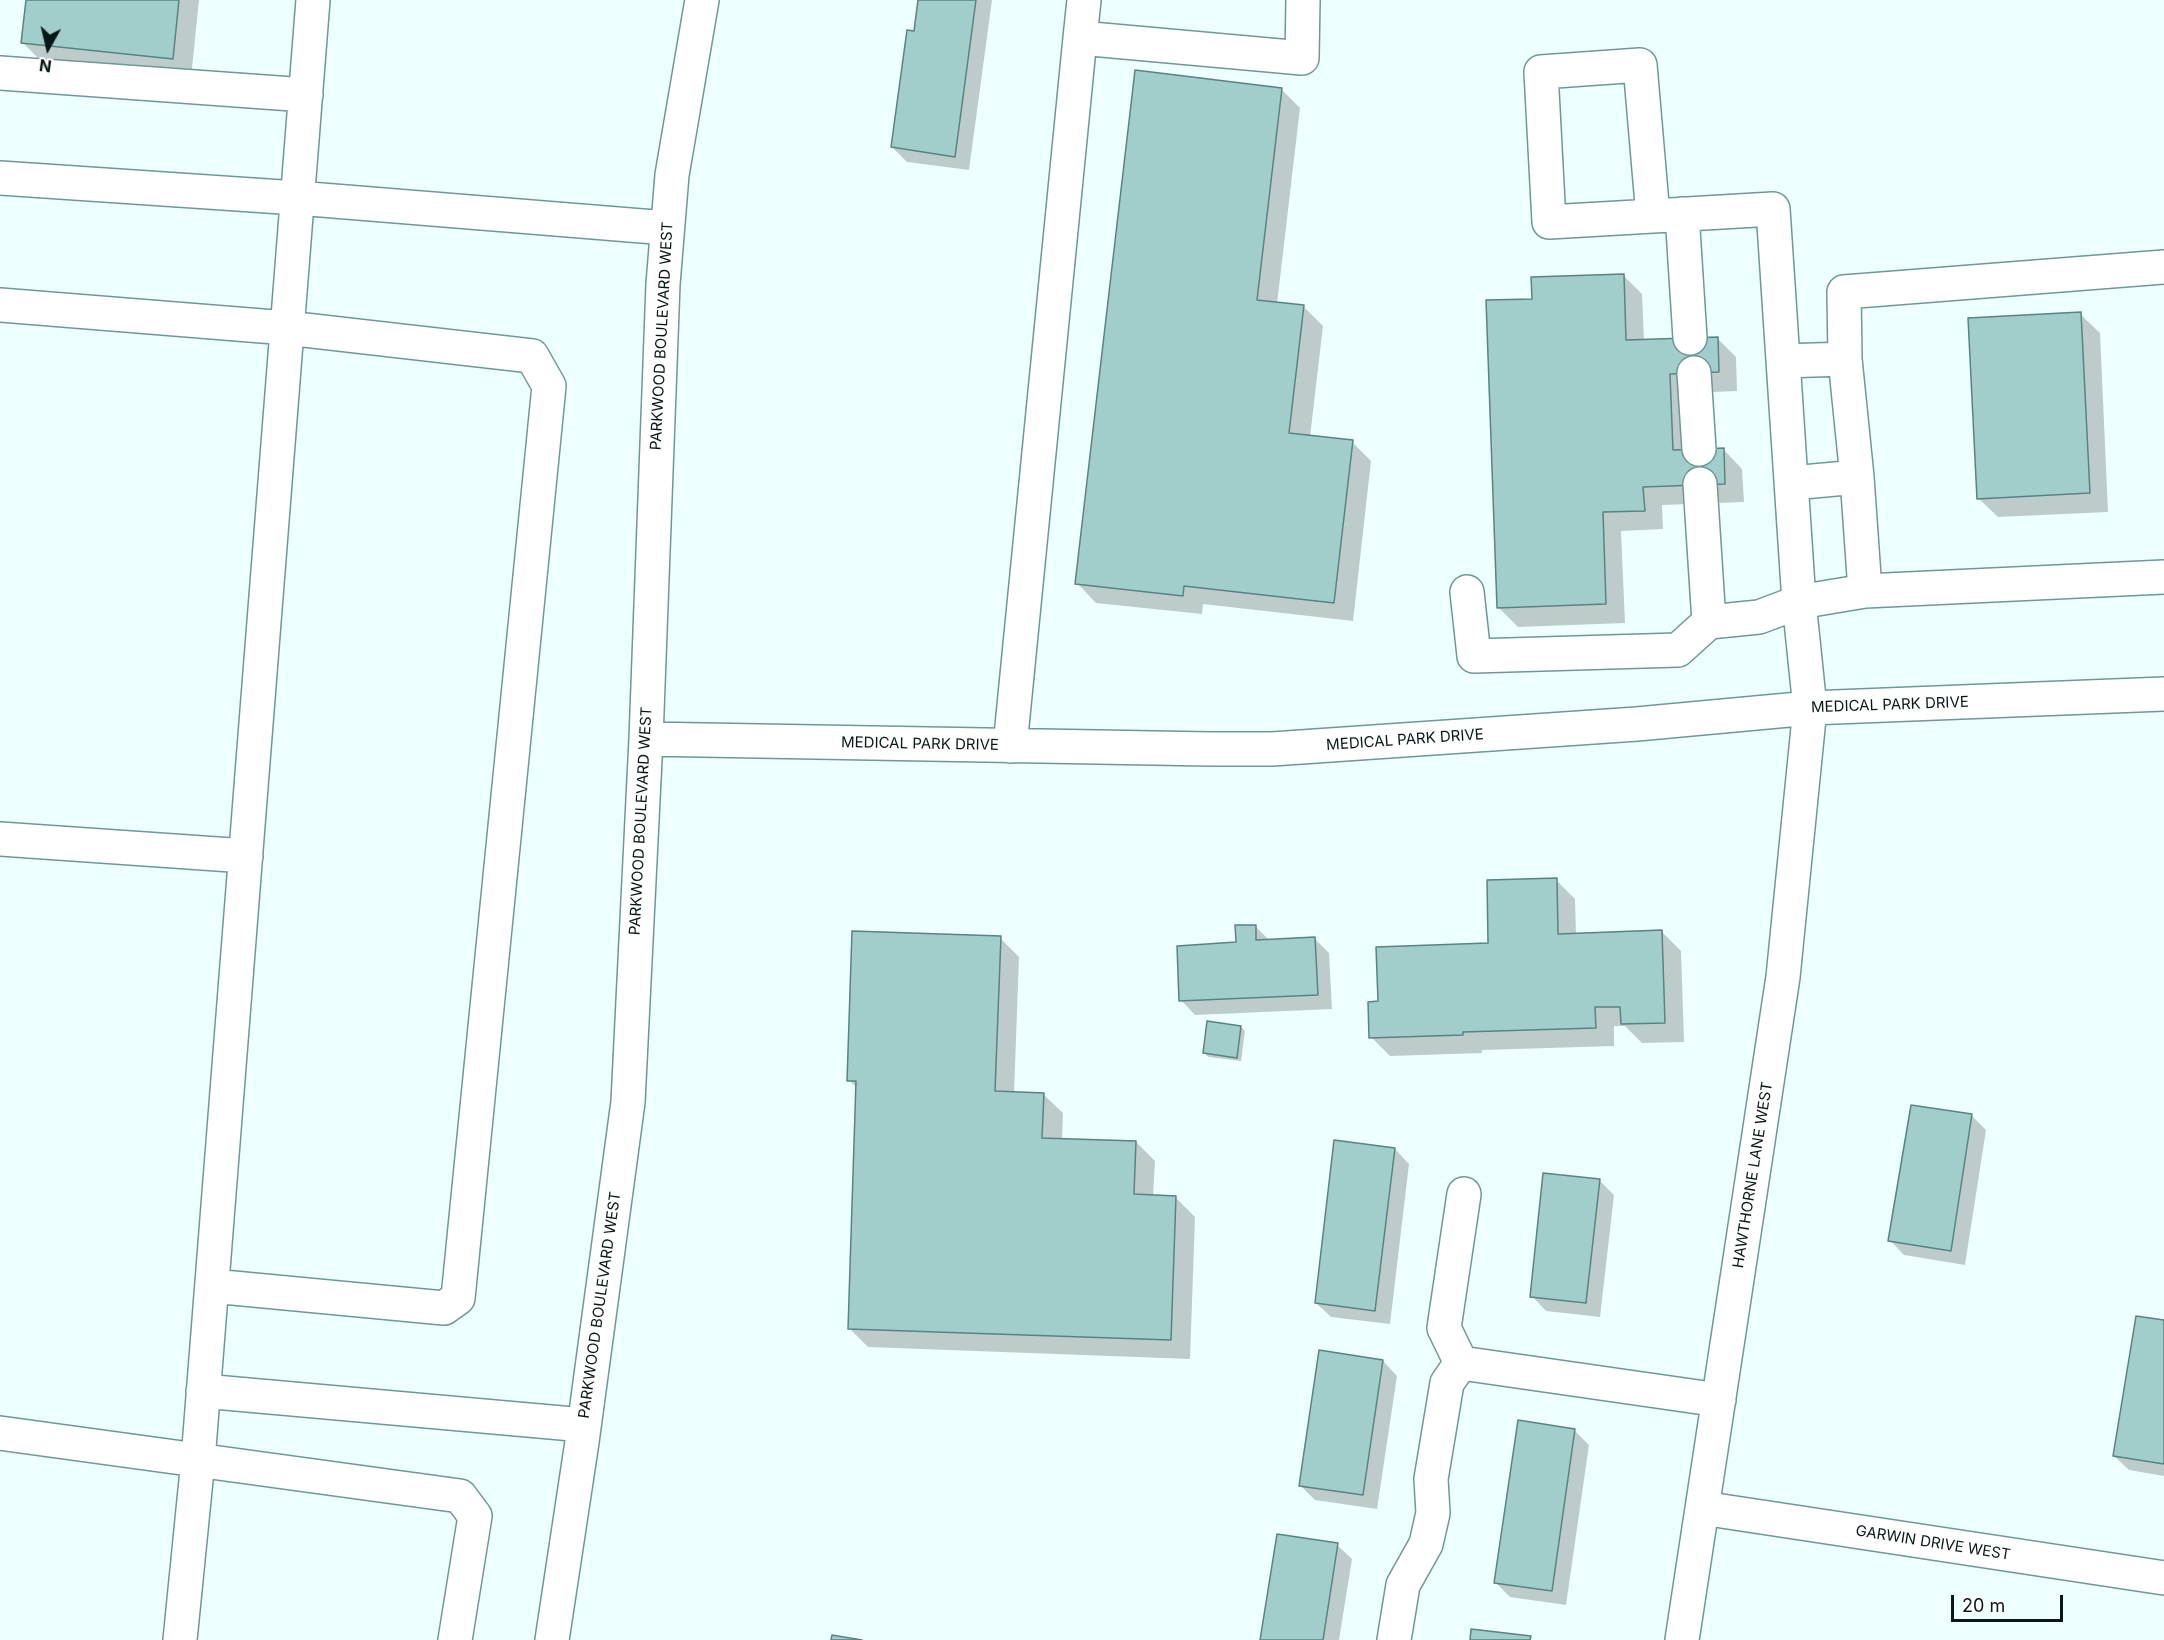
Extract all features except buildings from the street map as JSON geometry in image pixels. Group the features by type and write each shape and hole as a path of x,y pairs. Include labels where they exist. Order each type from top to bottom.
{"street":[{"path":"180,1640 198,1460 313,0"},
{"name":"PARKWOOD BOULEVARD WEST","path":"552,1640 628,1102 646,739 663,284 672,175 702,0"},
{"path":"1010,746 1084,0"},
{"path":"1080,38 1302,58 1303,0"},
{"path":"1667,215 1549,222 1541,72 1640,65 1690,338"},
{"path":"0,73 306,95"},
{"path":"0,178 297,198 668,228"},
{"name":"HAWTHORNE LANE WEST","path":"1667,215 1773,209 1799,602 1810,708 1783,977 1682,1640"},
{"path":"1865,591 1857,477 1845,359 1844,292 2164,267"},
{"path":"0,305 287,328 532,356 549,386 458,1298 444,1308 212,1286"},
{"path":"1783,362 1845,359"},
{"path":"1694,373 1699,449"},
{"path":"1792,483 1857,477"},
{"path":"1701,484 1709,622"},
{"path":"1467,592 1474,656 1678,650 1709,622 1759,617 1799,602 1865,591 2164,577"},
{"name":"MEDICAL PARK DRIVE","path":"646,739 1272,748 1637,724 1810,708 2164,694"},
{"path":"0,839 246,856"},
{"path":"1461,1363 1444,1328 1464,1194"},
{"path":"1461,1363 1719,1400"},
{"path":"1394,1640 1403,1585 1426,1544 1433,1513 1431,1479 1447,1383 1461,1363"},
{"path":"203,1391 584,1425"},
{"path":"0,1433 460,1496 475,1516 455,1640"},
{"name":"GARWIN DRIVE WEST","path":"1702,1509 2164,1578"}]}
